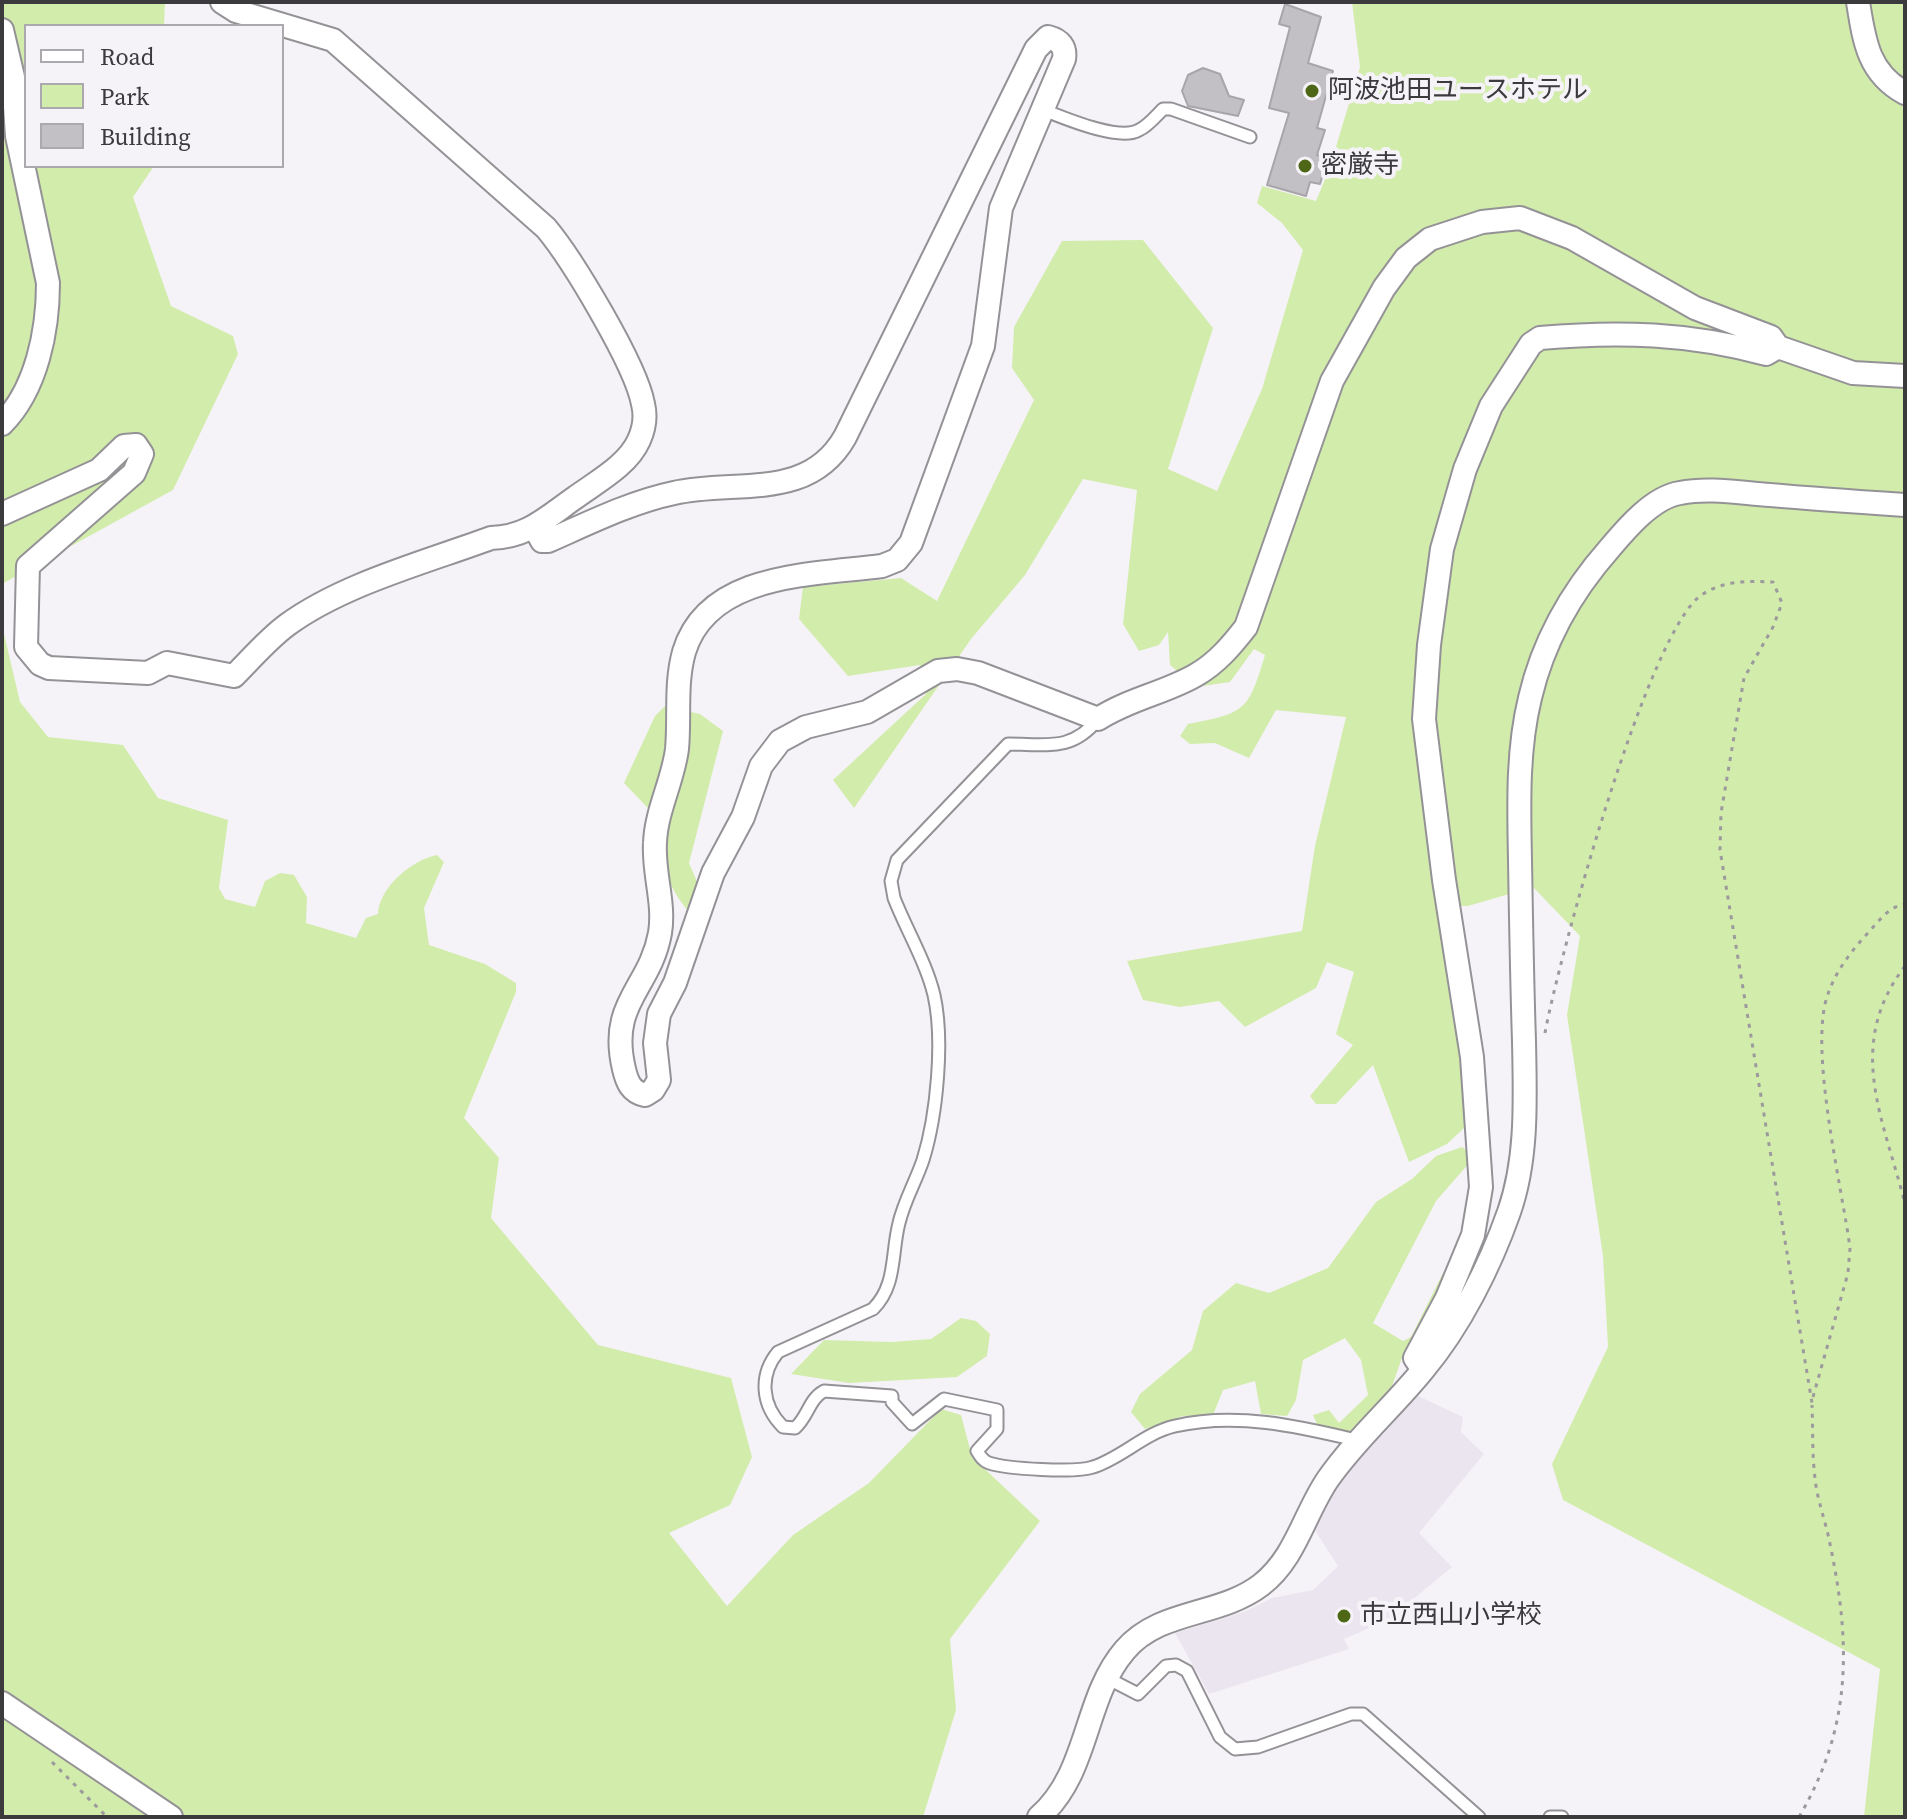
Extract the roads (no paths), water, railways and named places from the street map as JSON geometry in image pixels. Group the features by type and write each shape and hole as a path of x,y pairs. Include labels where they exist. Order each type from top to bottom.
{"street":[{"path":"222,2 236,11 282,24"},
{"path":"1858,2 1864,44 1876,71 1905,93"},
{"path":"2,514 99,470 124,446 136,445 142,454 134,473 28,566 26,647 34,660 49,668 148,673 167,663 234,676 285,626 306,613 391,575 491,538 510,537 535,528 623,462 640,438 644,406 636,381 571,261 546,228 343,48 318,34 284,24"},
{"path":"2,30 13,77 17,136 48,283 48,305 37,363 18,403 2,424"},
{"path":"535,528 542,541 548,541 602,517 675,492 786,481 823,467 845,437 1036,49 1048,37 1061,43 1065,51 1001,208 985,335 975,377 905,553 882,566 774,581 737,594 705,615 688,641 681,670 675,759 655,842 661,898 660,934 654,953 622,1015 619,1030 620,1051 631,1087 645,1095 653,1090 659,1080 655,1043 659,1014 675,983 713,873 743,817 761,766 780,741 806,727 867,712 938,671 957,669 978,673 1098,719 1125,701 1196,675 1227,651 1246,627 1332,381 1384,288 1406,258 1430,239 1482,222 1520,218 1572,238 1695,308 1771,337 1778,347 1853,373 1905,376"},
{"path":"1423,1370 1415,1358 1447,1298 1473,1235 1481,1187 1472,1057 1444,880 1424,719 1429,645 1442,549 1465,469 1491,406 1531,344 1540,338 1632,333 1724,343 1766,354 1778,347"},
{"path":"1039,1817 1052,1805 1074,1772 1107,1678 1121,1654 1139,1635 1160,1623 1243,1596 1272,1575 1299,1538 1324,1484 1356,1440 1423,1370 1448,1335 1494,1249 1511,1206 1524,1131 1521,759 1530,697 1567,606 1619,537 1654,505 1675,493 1711,491 1905,505"},
{"path":"2,1703 171,1817"}],"lane":[{"path":"1041,109 1091,127 1131,133 1139,131 1163,109 1171,109 1250,137"},
{"path":"1098,719 1086,734 1065,744 1008,744 897,860 891,881 894,898 933,994 936,1012 938,1066 923,1160 899,1221 892,1273 884,1298 873,1309 778,1352 767,1365 762,1382 776,1420 783,1427 795,1428 803,1421 816,1395 824,1391 892,1396 892,1402 912,1424 944,1399 990,1406 997,1410 997,1429 977,1451 984,1460 1004,1466 1089,1469 1139,1440 1175,1426 1229,1421 1278,1422 1356,1440"},
{"path":"1107,1678 1138,1694 1166,1666 1176,1665 1187,1671 1220,1737 1235,1749 1258,1747 1351,1714 1363,1714 1479,1817"},
{"path":"1550,1817 1562,1817"}],"place":[{"name":"阿波池田ユースホテル","path":"1312,91"},
{"name":"密厳寺","path":"1305,166"},
{"name":"市立西山小学校","path":"1344,1616"}]}
